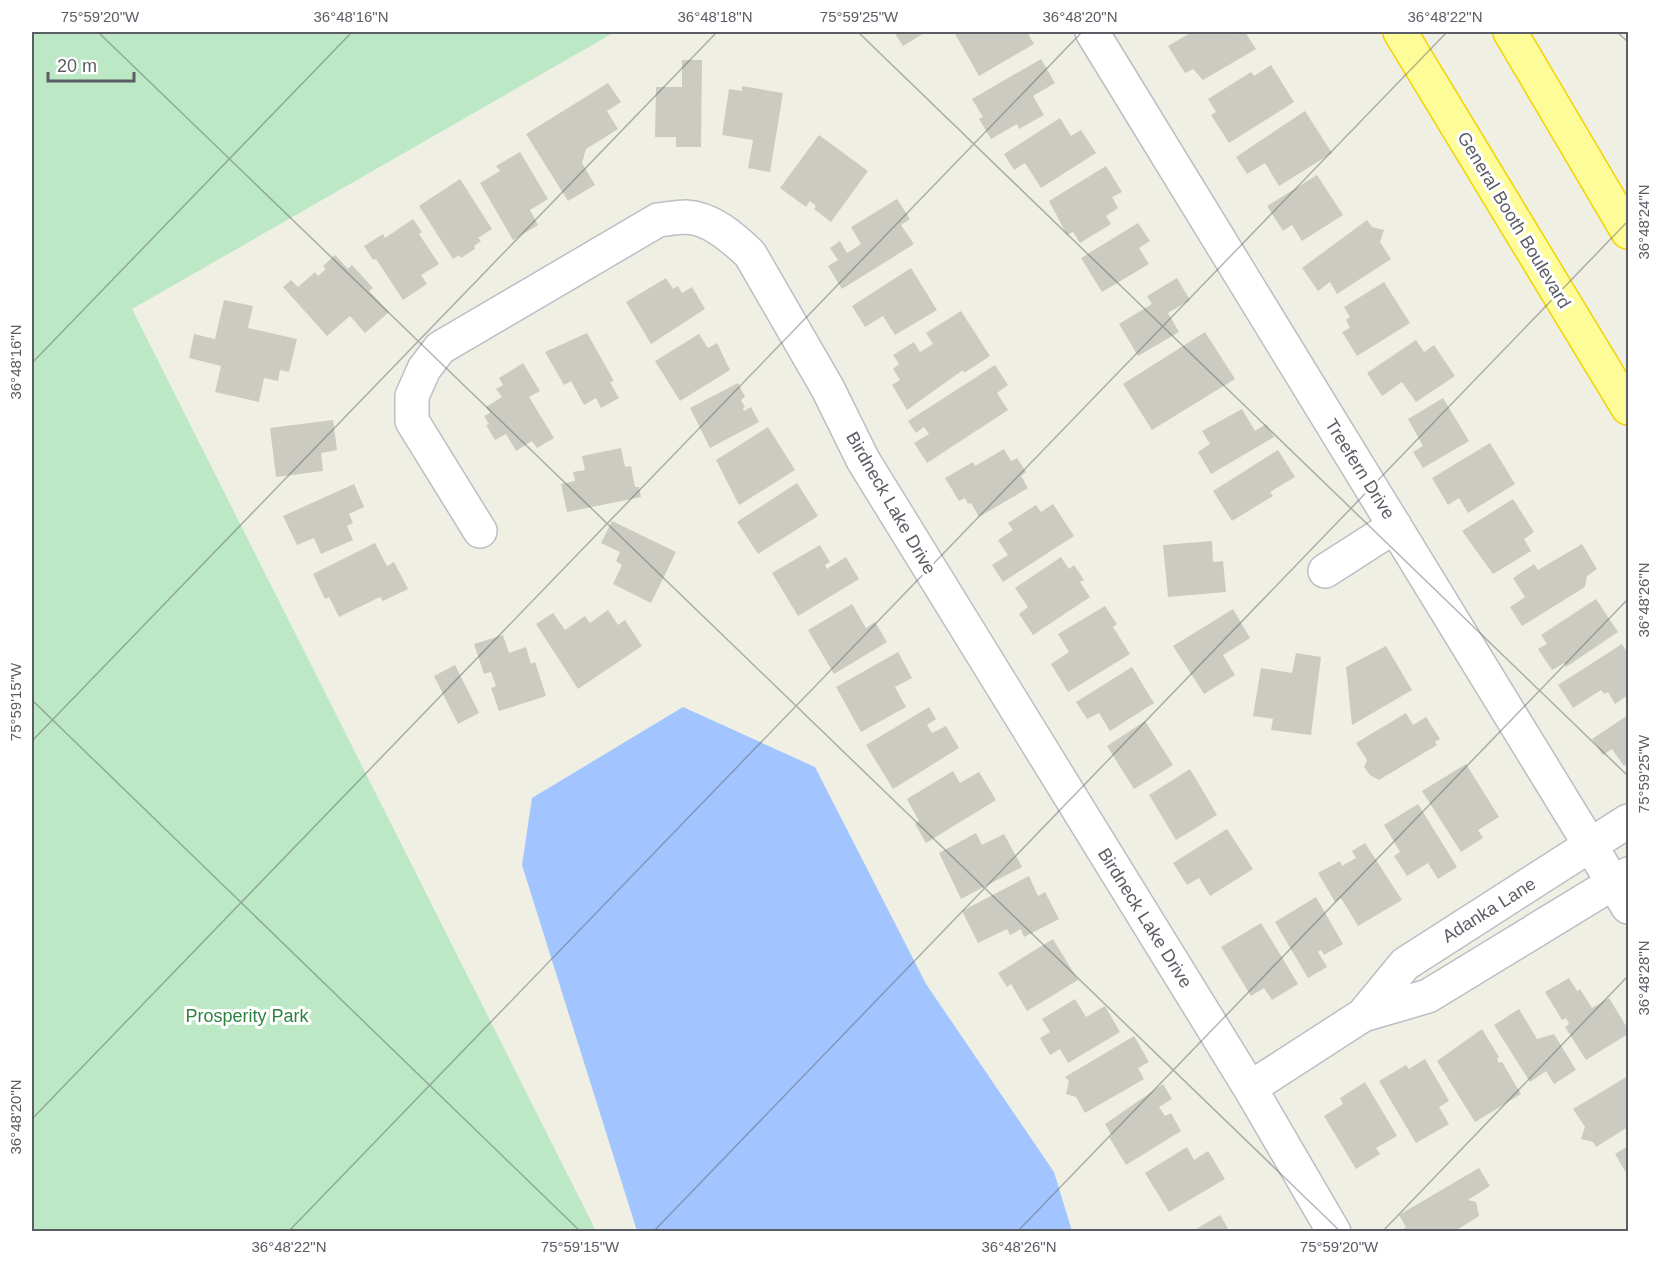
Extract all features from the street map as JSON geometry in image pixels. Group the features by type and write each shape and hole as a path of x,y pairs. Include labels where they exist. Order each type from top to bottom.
{"highway":[{"name":"General Booth Boulevard","path":"1400,32 1629,408"},
{"path":"1510,32 1629,232"}],"street":[{"name":"Treefern Drive","path":"1092,32 1591,846 1624,888"},
{"name":"Birdneck Lake Drive","path":"480,531 412,421 412,396 424,369 440,348 658,220 688,217 705,221 732,237 750,254 828,389 862,460 1250,1088 1334,1232"},
{"path":"1325,571 1395,526"},
{"name":"Adanka Lane","path":"1363,1015 1405,964 1629,821"},
{"name":"Adanka Lane","path":"1250,1088 1363,1015 1428,996 1624,888"}],"green space":[{"name":"Prosperity Park","path":"32,32 615,32 132,309 596,1231 32,1231"}],"water":[{"path":"683,707 815,767 926,984 1054,1172 1072,1231 637,1231 522,865 532,798"}],"building":[{"path":"894,32 926,32 903,46"},
{"path":"954,32 1027,32 1034,44 979,76"},
{"path":"1192,32 1232,32 1234,35 1245,32 1256,49 1203,80 1193,69 1185,73 1168,46"},
{"path":"1041,59 1055,83 1033,96 1044,115 1019,129 1017,124 991,139 979,119 983,117 972,99"},
{"path":"682,60 702,60 701,147 676,147 676,137 655,137 656,87 682,87"},
{"path":"1271,65 1294,102 1229,143 1211,115 1216,112 1208,99 1251,72 1254,76"},
{"path":"608,83 621,102 607,111 618,129 586,149 582,163 595,185 568,201 526,134"},
{"path":"742,86 783,93 770,172 748,168 753,140 722,135 729,89 742,91"},
{"path":"1305,111 1332,153 1279,186 1265,163 1247,174 1236,157"},
{"path":"1060,118 1071,136 1081,130 1096,153 1041,188 1025,163 1014,170 1004,154"},
{"path":"819,135 868,171 831,222 814,209 816,206 810,201 806,207 780,188"},
{"path":"520,152 548,199 530,210 538,225 513,240 480,183 500,171 496,166"},
{"path":"1106,166 1122,192 1112,197 1118,208 1106,216 1111,224 1080,243 1073,232 1067,235 1049,201"},
{"path":"1317,175 1343,215 1302,241 1292,225 1283,231 1267,206"},
{"path":"460,179 492,229 478,238 481,241 474,246 475,249 461,258 459,255 453,259 419,206"},
{"path":"897,199 910,219 901,225 914,244 842,289 828,266 838,260 830,248 840,241 847,253 861,244 851,227"},
{"path":"413,219 422,232 419,234 439,264 421,275 427,284 403,300 376,259 373,260 364,246 383,234 385,238"},
{"path":"1367,220 1372,227 1384,230 1380,242 1391,259 1337,294 1330,282 1318,291 1302,268"},
{"path":"1138,223 1150,241 1139,248 1149,264 1102,292 1081,258"},
{"path":"335,255 348,269 352,265 373,288 369,291 389,312 365,333 350,316 327,336 283,287 291,280 298,287 315,272 318,276 326,269 323,266"},
{"path":"911,268 937,310 895,335 883,316 865,327 852,306"},
{"path":"666,278 673,289 678,286 682,293 692,287 705,309 651,344 626,302"},
{"path":"1177,278 1190,300 1168,313 1179,332 1138,356 1119,324 1152,304 1147,296"},
{"path":"1384,282 1410,323 1357,356 1342,332 1350,328 1346,320 1350,317 1344,307"},
{"path":"224,300 253,306 248,328 297,339 289,372 280,370 278,381 264,378 259,402 215,392 221,366 189,358 194,334 215,339"},
{"path":"961,311 990,356 964,373 963,370 907,410 892,385 900,380 893,369 899,364 893,355 914,342 920,352 933,344 926,333"},
{"path":"1205,332 1235,379 1152,430 1123,384"},
{"path":"587,333 614,381 610,382 619,398 601,408 596,398 584,405 571,381 564,385 545,352"},
{"path":"699,334 708,348 717,343 730,370 680,401 655,361"},
{"path":"1416,340 1424,352 1434,345 1455,376 1416,402 1402,382 1382,396 1367,373"},
{"path":"523,363 540,391 529,397 554,438 537,448 532,441 516,451 506,434 495,440 486,425 489,424 484,416 490,413 486,407 502,397 496,389 503,385 499,378"},
{"path":"995,365 1008,385 997,393 1008,410 927,463 914,443 929,434 924,427 916,433 908,421"},
{"path":"738,383 745,397 741,400 745,407 744,411 751,407 759,422 710,448 690,408"},
{"path":"1443,398 1469,441 1423,468 1413,452 1423,446 1408,419"},
{"path":"1242,409 1255,431 1266,424 1274,437 1211,474 1198,452 1210,444 1202,431"},
{"path":"333,420 337,450 321,453 323,471 276,477 270,428"},
{"path":"768,427 795,470 739,505 716,460"},
{"path":"1490,443 1515,484 1468,513 1459,498 1448,505 1432,478"},
{"path":"621,448 625,467 631,466 635,487 639,487 641,497 567,512 561,484 575,481 573,472 585,470 582,456"},
{"path":"1004,449 1011,461 1017,458 1026,472 1021,476 1028,488 979,517 971,503 968,504 965,498 959,501 945,478 973,462 975,466"},
{"path":"1278,450 1295,477 1270,492 1273,496 1232,521 1213,491"},
{"path":"797,483 818,516 758,554 737,522"},
{"path":"354,484 364,507 349,514 353,523 347,526 353,540 321,554 314,538 297,545 283,516"},
{"path":"1513,499 1534,532 1524,539 1531,551 1493,574 1462,531"},
{"path":"1053,504 1074,536 1003,582 992,565 1008,555 998,540 1013,530 1008,523 1036,505 1041,512"},
{"path":"612,521 676,552 651,603 613,584 622,565 616,561 620,552 601,543"},
{"path":"1212,541 1213,562 1223,561 1226,592 1168,597 1163,545"},
{"path":"375,543 387,566 394,562 408,589 383,601 380,597 339,617 329,597 325,599 313,574"},
{"path":"1582,544 1597,569 1587,576 1585,587 1522,626 1510,607 1525,597 1513,578 1534,564 1538,570"},
{"path":"820,545 830,562 825,565 827,569 846,557 859,579 798,616 772,573"},
{"path":"1061,557 1069,569 1074,565 1084,580 1080,582 1090,597 1033,635 1019,614 1028,607 1015,588"},
{"path":"1596,599 1618,632 1566,667 1564,663 1552,670 1538,649 1547,644 1541,635"},
{"path":"852,604 866,628 875,622 887,642 834,674 808,630"},
{"path":"1105,606 1117,624 1113,627 1130,654 1068,692 1051,664 1069,652 1058,634"},
{"path":"1233,609 1250,638 1223,655 1235,675 1204,694 1173,646"},
{"path":"608,610 618,625 625,620 642,646 578,689 536,624 553,613 565,630 585,616 590,623"},
{"path":"503,635 509,653 526,647 531,664 535,662 546,696 499,711 491,688 496,686 491,672 484,674 474,644"},
{"path":"1622,644 1628,654 1628,695 1615,704 1608,692 1604,694 1601,690 1573,708 1558,685"},
{"path":"1386,646 1412,690 1352,725 1346,667"},
{"path":"898,652 912,678 895,687 906,707 861,732 836,687"},
{"path":"1296,653 1321,657 1311,735 1271,730 1273,719 1253,716 1261,668 1292,673"},
{"path":"455,665 479,713 458,724 434,676"},
{"path":"1132,667 1154,703 1110,731 1099,713 1087,719 1076,702"},
{"path":"929,707 936,719 927,725 932,733 946,726 959,748 893,789 866,745"},
{"path":"1406,713 1413,725 1426,717 1440,739 1435,742 1437,745 1379,780 1370,775 1364,767 1367,760 1356,743"},
{"path":"1628,715 1628,763 1624,766 1612,749 1603,755 1592,739"},
{"path":"1145,721 1173,765 1134,789 1107,746"},
{"path":"1466,764 1499,817 1478,830 1483,838 1461,852 1422,791"},
{"path":"1190,769 1217,815 1176,840 1149,795"},
{"path":"953,771 960,783 979,772 996,800 926,843 915,824 919,821 907,799"},
{"path":"1418,804 1457,867 1438,879 1428,863 1407,876 1394,856 1400,852 1384,825"},
{"path":"1227,829 1253,869 1210,896 1199,878 1187,885 1173,863"},
{"path":"976,833 982,845 1004,834 1022,867 961,899 939,853"},
{"path":"1365,843 1402,900 1358,926 1341,898 1335,902 1318,873 1340,861 1342,866 1356,858 1352,851"},
{"path":"1029,876 1038,896 1045,892 1059,919 1024,937 1021,929 1010,935 1007,929 978,943 962,911"},
{"path":"1316,897 1343,944 1324,955 1321,950 1318,952 1327,967 1308,978 1275,922"},
{"path":"1261,923 1298,984 1272,1000 1264,988 1251,996 1221,947"},
{"path":"1053,939 1078,980 1027,1011 1011,984 1007,987 998,973"},
{"path":"1569,978 1577,991 1580,989 1592,1008 1609,998 1628,1029 1628,1034 1586,1060 1565,1027 1569,1024 1566,1018 1562,1020 1545,992"},
{"path":"1075,999 1086,1017 1105,1006 1120,1032 1068,1063 1060,1049 1050,1055 1040,1038 1050,1032 1042,1019"},
{"path":"1519,1009 1537,1039 1554,1034 1576,1070 1554,1084 1546,1071 1530,1082 1494,1025"},
{"path":"1482,1029 1499,1057 1497,1059 1499,1063 1502,1062 1521,1094 1475,1122 1437,1061"},
{"path":"1134,1036 1149,1062 1138,1068 1144,1079 1085,1113 1076,1097 1066,1094 1069,1081 1065,1077"},
{"path":"1425,1059 1449,1101 1439,1107 1449,1124 1416,1143 1379,1081 1406,1065 1409,1069"},
{"path":"1628,1076 1628,1127 1596,1147 1593,1142 1581,1139 1585,1127 1573,1109"},
{"path":"1365,1082 1397,1136 1376,1148 1380,1154 1356,1169 1324,1116 1343,1104 1340,1098"},
{"path":"1163,1084 1172,1099 1159,1107 1165,1116 1171,1113 1181,1131 1126,1165 1109,1137 1112,1136 1105,1124"},
{"path":"1628,1146 1628,1176 1615,1154"},
{"path":"1187,1147 1194,1160 1208,1151 1225,1179 1169,1212 1145,1173"},
{"path":"1479,1168 1490,1186 1468,1200 1476,1202 1479,1216 1453,1232 1399,1232 1406,1227 1399,1215"},
{"path":"1220,1215 1230,1232 1191,1232"}]}
